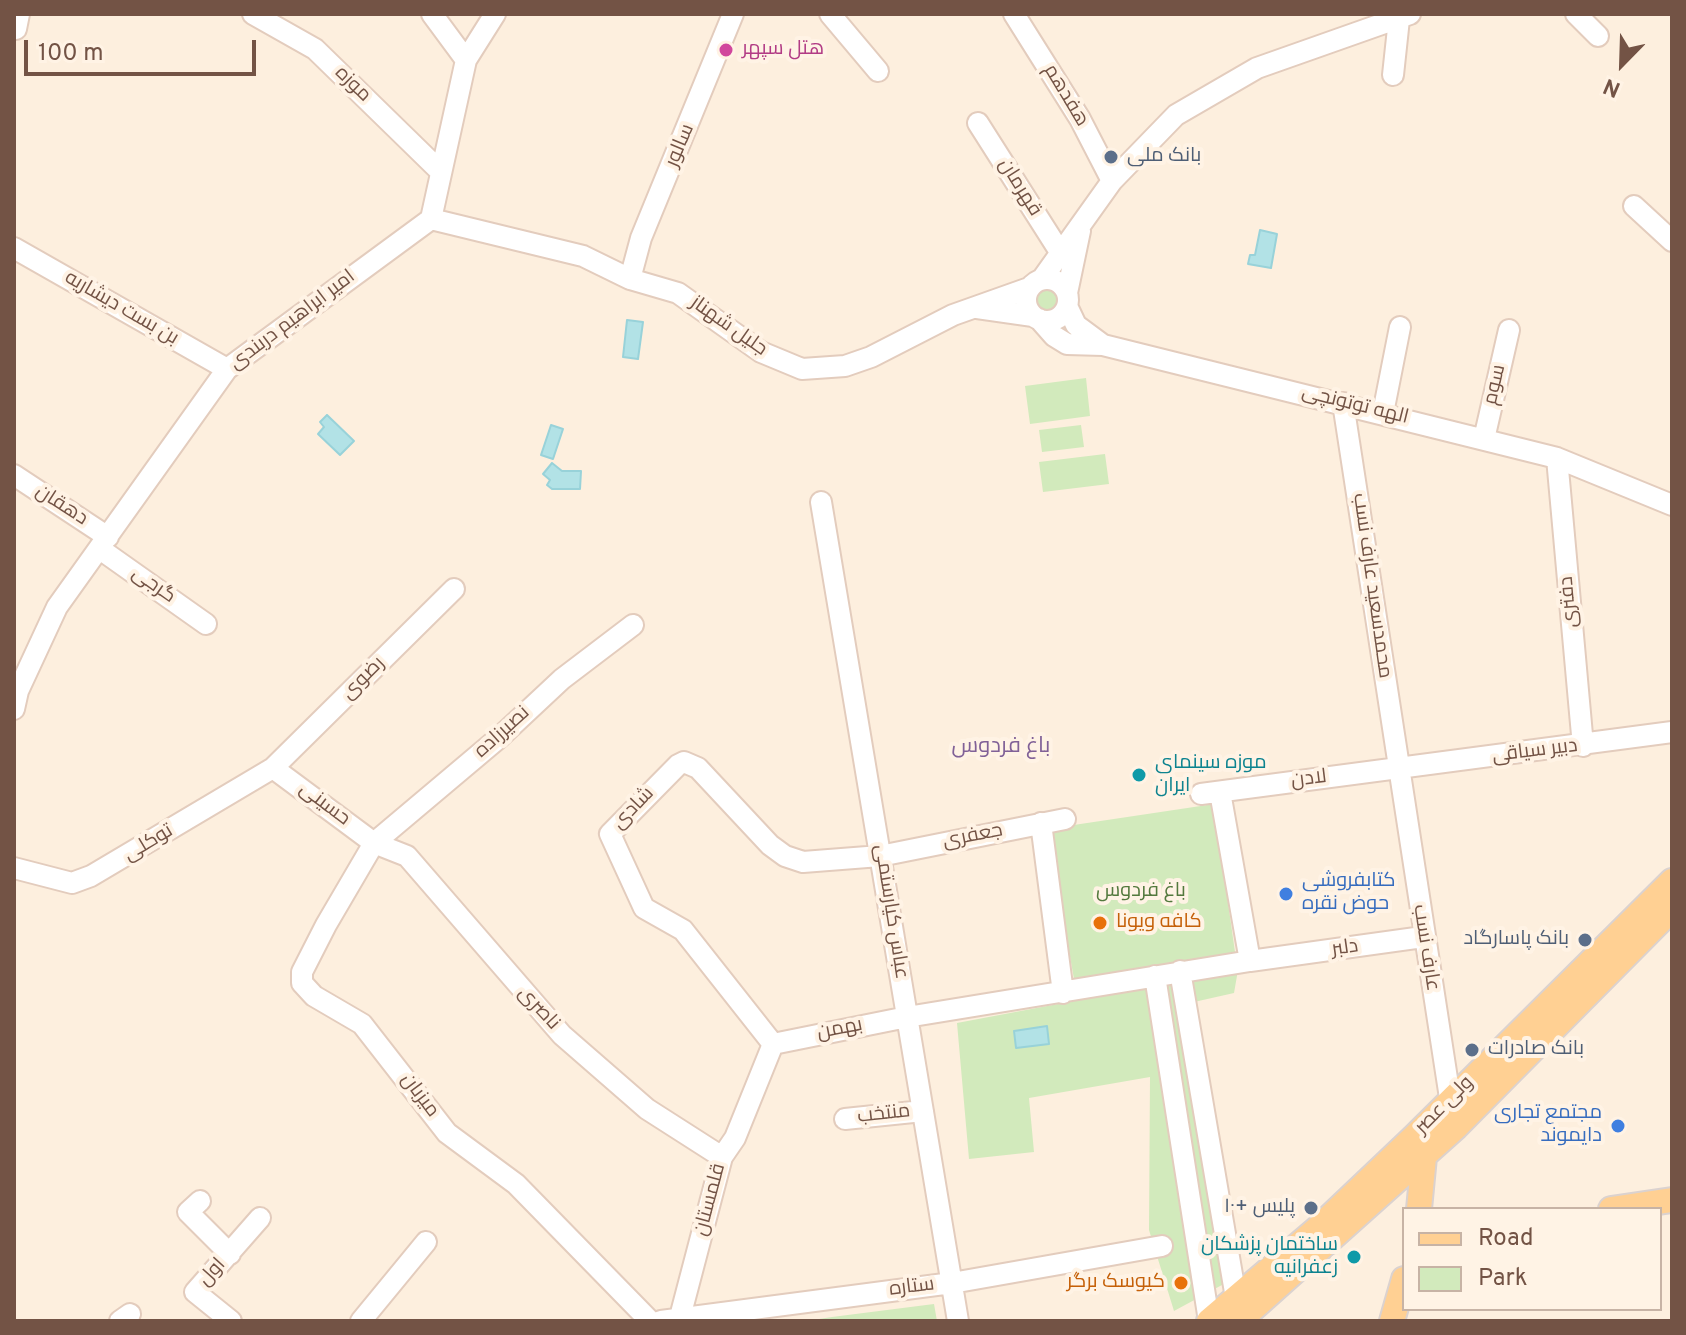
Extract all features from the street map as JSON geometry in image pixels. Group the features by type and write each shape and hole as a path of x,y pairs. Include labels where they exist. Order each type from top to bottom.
{"main road":[{"name":"ولی عصر","path":"1418,1148 1450,1102 1672,881"},
{"name":"ولی عصر","path":"1209,1321 1238,1309 1418,1148 1456,1127 1672,909"},
{"path":"1418,1148 1419,1207"},
{"path":"1625,1207 1672,1200"},
{"path":"1392,1321 1402,1286"}],"street":[{"name":"موزه","path":"253,14 315,49 440,171"},
{"path":"432,14 466,60"},
{"path":"431,219 466,60 495,14"},
{"name":"سالور","path":"630,279 641,238 733,14"},
{"path":"830,14 878,71"},
{"name":"هفدهم","path":"1014,14 1080,119 1112,181"},
{"path":"1576,14 1598,36"},
{"path":"1036,317 1026,305 1036,284 1112,181 1176,115 1257,68 1405,17"},
{"path":"1393,75 1405,17"},
{"name":"قهرمان","path":"978,123 1060,252"},
{"path":"1634,206 1672,241"},
{"name":"جلیل شهناز","path":"431,219 583,256 630,279 678,293 761,352 802,369 845,366 871,357 973,307 1036,284"},
{"name":"امیر ابراهیم دربندی","path":"14,709 18,691 57,607 227,369 431,219"},
{"path":"973,307 1036,317 1059,317 1067,300 1081,222"},
{"name":"بن بست دیشاریه","path":"14,248 227,369"},
{"path":"1036,284 1060,283 1076,325 1103,345"},
{"name":"الهه توتونچی","path":"1036,317 1054,336 1067,344 1103,345 1557,458 1672,505"},
{"path":"1383,413 1400,327"},
{"name":"سوم","path":"1484,439 1509,330"},
{"name":"محمدسعید عارف نسب","path":"1343,403 1398,769"},
{"name":"دفتری","path":"1557,458 1583,746"},
{"name":"دهقان","path":"14,475 104,543"},
{"name":"عباس کیارستمی","path":"821,502 958,1321"},
{"name":"گرجی","path":"104,543 206,624"},
{"name":"رضوى","path":"273,768 454,589"},
{"name":"نصیرزاده","path":"374,843 501,736 562,679 633,625"},
{"name":"دبیر سیاقی","path":"1398,769 1672,732"},
{"name":"شادی","path":"773,1044 683,930 644,908 610,834 684,762 698,768 785,856 803,862 880,856"},
{"name":"حسینی","path":"273,768 374,843"},
{"name":"توکلی","path":"15,870 72,883 91,876 273,768"},
{"name":"لادن","path":"1258,960 1211,793 1398,769"},
{"name":"عارف نسب","path":"1398,769 1456,1127"},
{"name":"جعفری","path":"880,856 1065,819"},
{"path":"907,1017 1063,993 1041,823"},
{"name":"ناصری","path":"374,843 407,856 514,983 597,1067 647,1109 722,1157"},
{"name":"میزبان","path":"374,843 302,972 303,986 362,1024 447,1133 516,1184 650,1321"},
{"name":"دلبر","path":"1063,993 1180,971 1423,937"},
{"path":"1180,971 1238,1309"},
{"path":"1155,976 1209,1321"},
{"name":"بهمن","path":"773,1044 907,1017"},
{"name":"قلمستان","path":"671,1319 722,1157 735,1138 773,1044"},
{"name":"منتخب","path":"845,1119 923,1111"},
{"path":"200,1201 188,1212 230,1254"},
{"name":"اول","path":"231,1321 195,1292 260,1218"},
{"path":"361,1321 426,1242"},
{"name":"ستاره","path":"671,1319 952,1283 1162,1246"}],"green space":[{"path":"1047,283 1058,288 1063,299 1058,310 1047,315 1036,310 1031,299 1036,288"},
{"path":"1086,378 1090,416 1030,424 1025,386"},
{"path":"1081,425 1084,447 1042,452 1039,430"},
{"path":"1105,454 1109,484 1043,492 1039,462"},
{"name":"باغ فردوس","path":"1214,804 1235,952 1074,979 1047,829"},
{"path":"1238,970 1234,993 1194,1002 1233,1279 1174,1311 1149,1230 1150,1077 1029,1098 1034,1152 969,1159 957,1023"},
{"path":"934,1304 937,1321 806,1321 832,1317"}],"water":[{"path":"1260,230 1277,234 1271,268 1248,264 1250,255 1255,255"},
{"path":"627,320 643,322 638,359 623,357"},
{"path":"327,415 354,441 340,455 318,434 324,427 320,422"},
{"path":"551,425 563,429 553,459 541,455"},
{"path":"552,463 562,471 581,471 580,489 552,489 547,485 550,480 543,474"},
{"path":"1047,1026 1049,1044 1016,1048 1014,1031"}],"place":[{"name":"هتل سپهر","path":"726,50"},
{"name":"بانک ملی","path":"1111,157"},
{"name":"موزه سینمای ایران","path":"1139,775"},
{"name":"کتابفروشی حوض نقره","path":"1286,894"},
{"name":"کافه ویونا","path":"1100,923"},
{"name":"بانک پاسارگاد","path":"1585,940"},
{"name":"بانک صادرات","path":"1472,1050"},
{"name":"مجتمع تجاری دایموند","path":"1618,1126"},
{"name":"پلیس +۱۰","path":"1311,1208"},
{"name":"ساختمان پزشکان زعفرانیه","path":"1354,1257"},
{"name":"کیوسک برگر","path":"1181,1283"}],"district":[{"name":"باغ فردوس","path":"1001,748"}]}
